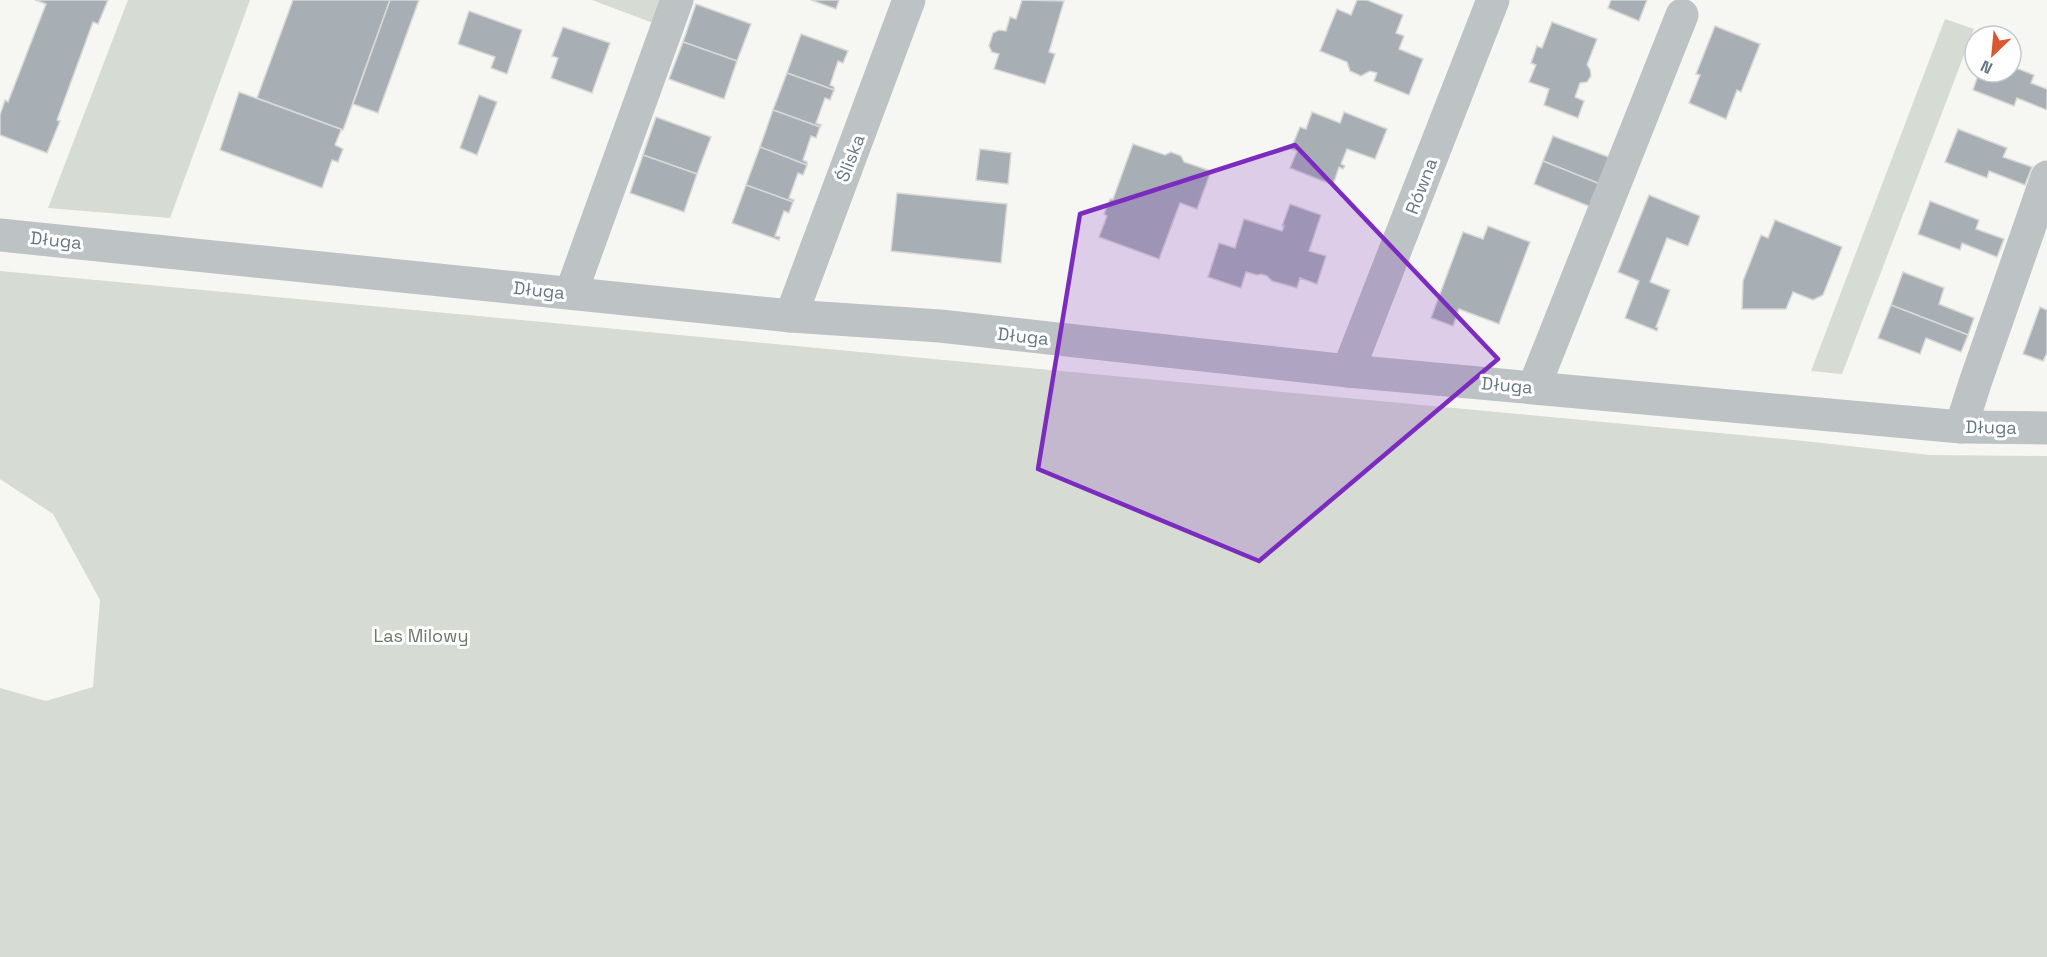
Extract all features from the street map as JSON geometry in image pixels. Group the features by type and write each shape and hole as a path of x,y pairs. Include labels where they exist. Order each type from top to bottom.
{"street":[{"path":"571,293 677,0"},
{"name":"Śliska","path":"791,316 909,0"},
{"name":"Równa","path":"1348,371 1493,0"},
{"path":"1534,387 1682,15"},
{"path":"1961,427 1978,372 2047,177"},
{"name":"Długa","path":"0,235 791,316 940,326 1348,371 1961,427 2047,428"}],"highlighted area":[{"path":"1295,145 1498,359 1259,561 1038,469 1080,214"}],"green space":[{"path":"128,0 250,0 170,218 48,208"},
{"path":"592,0 662,0 653,23"},
{"path":"1945,19 1963,25 1963,58 1842,374 1811,371"},
{"name":"Las Milowy","path":"0,271 1804,441 1930,455 2047,456 2047,957 0,957 0,688 46,701 93,687 100,600 53,514 0,479"}],"building":[{"path":"35,0 108,0 98,24 93,22 47,153 0,135 0,115 5,100 8,102 46,4"},
{"path":"293,0 390,0 343,130 257,98"},
{"path":"390,0 419,0 378,113 353,104"},
{"path":"811,0 839,0 836,9"},
{"path":"1022,0 1064,1 1049,52 1055,54 1045,84 994,69 999,54 992,52 989,46 993,33 999,30 1006,31 1010,17 1016,19"},
{"path":"1357,0 1367,0 1403,15 1396,33 1404,36 1399,49 1423,59 1409,95 1374,81 1377,73 1370,71 1361,76 1350,71 1347,62 1320,51 1337,9 1351,15"},
{"path":"1611,0 1647,0 1639,21 1608,8"},
{"path":"696,4 751,24 737,61 683,42"},
{"path":"469,11 522,30 507,74 491,68 495,57 458,44"},
{"path":"1552,22 1597,39 1587,65 1591,76 1587,82 1580,83 1575,97 1584,101 1578,118 1544,105 1549,89 1529,82 1536,65 1531,63 1537,46 1542,48"},
{"path":"1715,26 1760,44 1741,92 1737,90 1726,119 1689,103 1700,75 1696,74"},
{"path":"563,27 610,43 592,93 551,78 558,58 552,56"},
{"path":"801,34 848,51 843,63 838,61 830,85 834,87 834,90 787,73"},
{"path":"683,42 737,61 724,99 669,79"},
{"path":"2023,71 2034,75 2031,83 2047,89 2047,110 2017,98 2014,106 1973,90 1975,84 2023,84"},
{"path":"787,73 834,90 830,100 825,98 816,123 821,125 820,127 773,110"},
{"path":"239,92 343,130 335,145 343,149 338,162 332,160 322,188 220,150"},
{"path":"479,95 497,102 477,155 460,148"},
{"path":"773,110 820,127 816,138 811,136 803,160 807,162 807,165 760,147"},
{"path":"1312,112 1340,123 1344,112 1387,129 1375,159 1347,149 1341,164 1345,166 1343,169 1339,167 1333,185 1290,168 1297,151 1291,149 1300,127 1306,129"},
{"path":"656,117 711,137 697,174 643,155"},
{"path":"1958,129 2007,148 2003,157 2032,167 2025,185 1989,171 1987,178 1945,162"},
{"path":"1553,136 1611,158 1600,184 1543,161"},
{"path":"1133,144 1165,155 1171,152 1181,156 1184,162 1211,171 1197,209 1180,203 1159,259 1099,237 1107,216 1104,214 1110,199 1113,199"},
{"path":"760,147 807,165 803,175 798,173 789,198 794,200 793,202 746,185"},
{"path":"980,149 1011,153 1008,184 976,180"},
{"path":"643,155 697,174 684,212 630,193"},
{"path":"1543,161 1600,184 1591,207 1534,184"},
{"path":"746,185 793,202 789,213 784,211 775,236 780,237 779,240 732,223"},
{"path":"897,193 1007,204 1001,263 891,251"},
{"path":"1649,195 1700,216 1688,246 1667,238 1650,282 1670,290 1656,327 1657,331 1625,318 1639,281 1618,272"},
{"path":"1930,201 1979,220 1976,229 2004,239 1997,257 1962,243 1960,250 1918,234"},
{"path":"1290,204 1321,215 1309,251 1326,256 1317,284 1300,278 1297,288 1272,281 1261,274 1246,272 1241,288 1208,277 1219,243 1235,248 1244,219 1282,231"},
{"path":"1775,220 1842,247 1823,295 1813,300 1793,292 1786,309 1742,309 1743,281 1761,235 1768,238"},
{"path":"1488,226 1530,242 1499,324 1459,309 1453,326 1431,318 1463,232 1483,239"},
{"path":"1903,272 1944,288 1939,304 1974,318 1968,335 1891,305"},
{"path":"1891,305 1968,335 1961,352 1926,338 1920,354 1878,338"},
{"path":"2040,307 2047,310 2047,353 2043,361 2023,354"}]}
